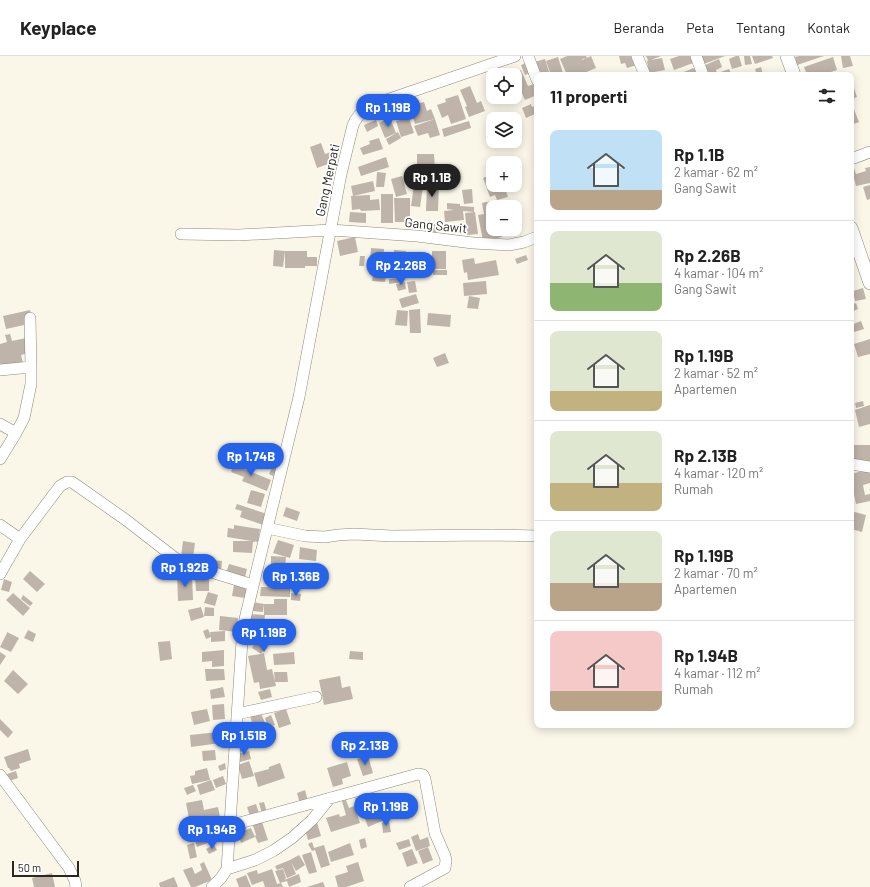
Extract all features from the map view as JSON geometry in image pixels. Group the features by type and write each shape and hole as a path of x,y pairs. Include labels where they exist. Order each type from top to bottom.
{"main road":[{"path":"787,56 793,72"},
{"path":"854,235 867,263 870,283"}],"street":[{"name":"Gang Merpati","path":"227,869 242,641 245,619 298,397 341,174 353,125 360,114 378,103 515,56"},
{"path":"528,56 534,72"},
{"path":"637,56 643,72"},
{"path":"696,56 702,72"},
{"path":"854,158 870,152"},
{"name":"Gang Sawit","path":"181,234 239,235 331,230 417,236 473,243 509,245 534,239"},
{"path":"0,460 24,418 31,384 30,318"},
{"path":"0,370 31,367"},
{"path":"0,424 16,433"},
{"path":"854,464 870,467"},
{"path":"0,574 20,539 60,486 67,482 72,482 126,520 175,558 189,565 253,585"},
{"path":"0,525 20,539"},
{"path":"267,528 305,536 325,537 354,534 392,536 534,536"},
{"path":"237,714 316,698"},
{"path":"229,826 418,774 423,775 435,833 446,860 444,868 410,887"},
{"path":"0,775 69,868 76,887"},
{"path":"212,887 227,869 255,860 273,851 292,838 312,820 330,798"}],"building":[{"path":"567,56 586,56 587,58 591,56 596,68 586,72 566,72 560,59"},
{"path":"619,56 634,56 637,65 627,68 625,63 621,64"},
{"path":"646,56 661,56 651,60 662,58 665,70 649,72 648,60"},
{"path":"679,56 694,56 696,62 674,70 670,59"},
{"path":"701,56 725,56 704,64"},
{"path":"739,56 742,66 732,69 729,59"},
{"path":"744,56 750,56 752,64 745,65"},
{"path":"752,56 772,56 773,58 755,64"},
{"path":"824,56 797,65 795,57"},
{"path":"841,56 850,56 853,66 843,68"},
{"path":"558,57 563,72 550,72 546,61"},
{"path":"833,57 837,70 831,72 806,72 804,67"},
{"path":"545,59 549,72 536,72 531,63"},
{"path":"719,59 722,67 716,70 716,72 706,72 703,66"},
{"path":"528,62 532,72 525,75 521,65"},
{"path":"761,67 762,72 756,72 755,69"},
{"path":"694,68 696,72 684,72"},
{"path":"729,69 730,72 721,72"},
{"path":"522,72 528,86 534,84 534,96 525,100 522,93"},
{"path":"470,86 477,103 481,101 485,111 469,117 465,107 467,106 460,90"},
{"path":"854,88 857,97 854,98"},
{"path":"458,95 466,119 451,124 448,115 442,118 437,105 446,102 445,99"},
{"path":"402,99 407,108 399,113 395,103"},
{"path":"424,102 427,111 431,109 435,119 415,124 410,106"},
{"path":"531,104 532,107 534,106 534,114 526,118 522,108"},
{"path":"854,110 859,122 854,124"},
{"path":"390,118 396,133 385,138 379,123"},
{"path":"409,118 414,133 401,137 396,121"},
{"path":"435,119 440,135 430,138 428,133 418,136 414,126"},
{"path":"376,120 378,126 367,132 364,125"},
{"path":"469,121 471,128 444,137 442,129"},
{"path":"398,132 401,138 389,145 386,139"},
{"path":"379,138 383,149 363,155 360,148 370,144 369,141"},
{"path":"321,143 325,154 334,151 337,161 317,168 310,147"},
{"path":"417,154 434,154 435,168 417,169"},
{"path":"386,157 389,167 361,176 358,167"},
{"path":"870,167 870,183 856,186 854,168 856,174 866,171 865,168"},
{"path":"377,172 386,173 384,187 376,187"},
{"path":"402,176 407,194 396,197 391,179"},
{"path":"486,177 486,186 483,178"},
{"path":"373,181 375,191 353,196 351,186"},
{"path":"427,184 439,184 438,211 426,211"},
{"path":"414,185 423,186 420,207 411,206"},
{"path":"870,185 870,199 867,200 863,187"},
{"path":"472,189 473,203 464,204 462,190"},
{"path":"488,192 506,192 508,197 497,200 495,195 490,197"},
{"path":"381,194 393,194 393,223 381,223"},
{"path":"370,195 370,200 379,199 380,210 352,210 351,196"},
{"path":"394,198 410,198 410,222 395,222"},
{"path":"486,202 486,236 502,237 483,241 478,215 484,214 482,203"},
{"path":"447,203 474,207 474,212 463,211 464,220 445,222 444,211 454,210 447,209"},
{"path":"350,212 366,213 366,223 349,222"},
{"path":"475,212 478,234 467,235 465,213"},
{"path":"435,224 437,233 426,234 425,225"},
{"path":"355,237 358,252 340,256 337,241"},
{"path":"371,248 384,249 383,265 388,266 387,275 369,274"},
{"path":"274,250 285,251 283,267 273,266"},
{"path":"394,250 406,251 403,278 404,282 389,284 389,279 399,278 392,277"},
{"path":"285,251 307,251 307,257 317,257 317,266 305,266 305,268 285,268"},
{"path":"432,251 446,251 446,269 432,269"},
{"path":"413,253 429,253 429,277 413,277"},
{"path":"526,255 528,260 517,264 515,259"},
{"path":"360,256 365,256 364,266 359,266"},
{"path":"474,258 475,264 496,260 499,275 468,280 467,272 464,273 462,260"},
{"path":"433,270 447,270 447,275 433,275"},
{"path":"373,275 386,276 385,282 372,281"},
{"path":"415,281 417,292 409,293 407,282"},
{"path":"486,281 487,294 464,296 463,283"},
{"path":"405,282 406,289 398,291 396,284"},
{"path":"863,288 866,299 855,301 854,291"},
{"path":"416,294 419,303 402,308 399,299"},
{"path":"469,296 480,298 478,309 467,308"},
{"path":"856,303 858,309 854,311 854,304"},
{"path":"420,309 421,333 410,333 409,310"},
{"path":"30,310 33,323 6,329 3,316"},
{"path":"397,310 408,311 407,326 395,325"},
{"path":"428,313 451,315 450,327 427,325"},
{"path":"861,321 864,329 854,332 854,324"},
{"path":"10,334 12,341 31,337 34,352 21,355 24,367 2,371 0,363 0,344 7,342 5,335"},
{"path":"870,339 870,354 858,357 854,344"},
{"path":"445,353 449,363 437,367 433,358"},
{"path":"863,401 864,406 856,408 855,403"},
{"path":"870,405 870,424 859,427 855,410"},
{"path":"854,445 870,445 870,461 854,461"},
{"path":"235,462 246,466 244,469 271,480 267,491 242,481 244,477 231,472"},
{"path":"273,466 281,470 277,478 269,474"},
{"path":"870,469 870,483 863,485 865,495 870,494 870,501 856,504 854,494 854,473"},
{"path":"251,490 265,494 261,507 247,503"},
{"path":"237,504 267,514 263,525 240,517 242,511 235,509"},
{"path":"286,507 300,512 297,521 283,516"},
{"path":"854,512 866,515 862,532 854,530"},
{"path":"234,525 260,529 258,542 227,537 228,528 234,529"},
{"path":"278,540 294,545 290,558 273,553"},
{"path":"183,541 195,543 193,558 181,557"},
{"path":"233,541 253,541 252,553 233,552"},
{"path":"300,547 317,550 316,561 299,559"},
{"path":"271,556 286,557 285,567 271,566"},
{"path":"211,560 222,561 221,572 210,572"},
{"path":"229,564 247,569 244,581 225,576"},
{"path":"298,564 324,566 323,576 297,574"},
{"path":"30,571 45,584 37,592 23,579"},
{"path":"192,574 193,600 178,601 177,575"},
{"path":"308,576 323,579 322,587 307,584"},
{"path":"195,578 209,578 209,591 196,591"},
{"path":"4,579 12,582 9,592 1,590"},
{"path":"234,585 247,588 245,598 232,596"},
{"path":"261,587 290,588 290,597 260,596"},
{"path":"208,592 218,595 215,606 204,603"},
{"path":"13,593 30,608 23,616 6,600"},
{"path":"291,593 301,594 300,601 291,600"},
{"path":"23,595 33,603 30,606 21,599"},
{"path":"274,599 287,599 287,615 264,615 264,604 274,604"},
{"path":"253,602 264,604 263,612 252,611"},
{"path":"201,607 204,617 191,621 188,610"},
{"path":"205,607 214,608 214,616 204,616"},
{"path":"250,614 265,615 264,623 250,622"},
{"path":"220,616 238,618 237,632 219,630"},
{"path":"246,624 260,624 260,637 262,639 261,632 265,632 266,639 263,639 267,642 265,628 286,625 288,639 268,642 269,643 261,654 252,648 258,638 246,637"},
{"path":"208,629 211,636 210,632 225,631 225,641 211,642 211,637 206,639 203,631"},
{"path":"28,630 36,634 33,642 24,638"},
{"path":"7,633 19,638 11,652 0,647"},
{"path":"170,641 172,659 160,661 158,642"},
{"path":"224,650 224,666 212,667 212,661 202,662 202,652"},
{"path":"350,651 363,652 363,660 349,659"},
{"path":"0,652 6,656 0,665"},
{"path":"294,652 295,664 274,665 273,654"},
{"path":"264,653 267,670 272,669 276,686 260,689 259,682 254,683 248,656"},
{"path":"205,669 224,669 225,680 206,681"},
{"path":"13,670 28,684 18,694 4,681"},
{"path":"274,672 287,672 288,682 275,682"},
{"path":"340,676 342,688 350,686 353,699 324,705 319,680"},
{"path":"223,687 225,697 211,699 210,690"},
{"path":"270,689 272,697 261,700 258,692"},
{"path":"224,704 225,719 213,720 212,705"},
{"path":"207,709 210,721 194,725 191,712"},
{"path":"286,709 291,724 279,728 274,713"},
{"path":"261,713 267,728 266,729 274,726 276,733 249,741 246,731 254,728 250,716"},
{"path":"271,715 275,725 268,727 265,718"},
{"path":"0,719 13,732 8,738 0,730"},
{"path":"227,731 228,742 191,747 190,735"},
{"path":"28,749 31,760 19,764 20,768 11,771 8,768 4,757"},
{"path":"215,750 216,760 203,761 202,751"},
{"path":"249,751 251,759 240,762 238,754"},
{"path":"368,756 373,773 363,776 357,759"},
{"path":"249,761 254,776 242,779 238,765"},
{"path":"347,762 351,776 342,779 343,784 333,787 327,768"},
{"path":"225,763 226,769 220,771 218,766"},
{"path":"280,763 285,778 258,787 254,773 269,769 269,767"},
{"path":"207,768 210,780 192,784 190,776 195,775 195,771"},
{"path":"16,771 18,778 9,781 7,774"},
{"path":"223,776 226,784 216,788 213,780"},
{"path":"211,780 215,790 200,795 197,785"},
{"path":"193,785 196,791 187,795 184,788"},
{"path":"305,790 308,801 300,804 297,793"},
{"path":"410,794 414,810 404,813 400,797"},
{"path":"371,796 373,805 366,807 364,797"},
{"path":"397,796 403,814 382,821 380,813 383,811 380,802"},
{"path":"361,797 363,805 357,806 355,798"},
{"path":"202,800 204,810 218,807 220,817 190,824 186,803"},
{"path":"346,800 349,808 354,806 360,823 331,832 326,818 339,814 340,817 346,815 342,801"},
{"path":"264,802 268,816 263,817 259,803"},
{"path":"256,804 268,840 258,843 247,807"},
{"path":"378,811 382,821 368,827 364,816"},
{"path":"389,821 391,832 383,833 382,823"},
{"path":"220,822 222,828 212,831 210,825"},
{"path":"317,822 321,836 308,840 304,826"},
{"path":"189,825 190,830 180,833 178,828"},
{"path":"251,828 255,837 241,843 238,833"},
{"path":"209,831 213,841 197,847 194,837"},
{"path":"418,834 420,840 428,837 430,846 416,851 411,837"},
{"path":"365,838 367,847 361,849 359,840"},
{"path":"409,839 411,846 399,850 396,843"},
{"path":"312,842 314,848 324,845 330,865 321,868 315,850 312,851 308,844"},
{"path":"194,843 197,857 190,859 187,845"},
{"path":"350,843 354,855 331,862 328,852"},
{"path":"214,845 217,850 209,854 206,849"},
{"path":"428,847 433,860 423,864 418,851"},
{"path":"412,849 418,863 407,867 402,853"},
{"path":"311,852 317,872 309,874 302,855"},
{"path":"299,855 305,865 296,871 291,862 296,874 287,878 283,868 277,870 275,866"},
{"path":"204,862 212,880 195,887 191,887 183,870 192,867 195,874 202,870 200,864"},
{"path":"358,862 364,881 346,887 338,887 335,876 348,872 346,866"},
{"path":"272,869 277,884 281,883 283,887 265,887 263,881 252,885 247,873 257,870 258,874"},
{"path":"283,869 286,878 284,880 299,874 301,882 289,887 287,881 280,883 275,871"},
{"path":"52,873 55,887 34,887 32,878"},
{"path":"246,875 251,887 239,887 236,879"},
{"path":"174,877 178,887 160,887 159,883"},
{"path":"323,882 325,887 307,887"}]}
